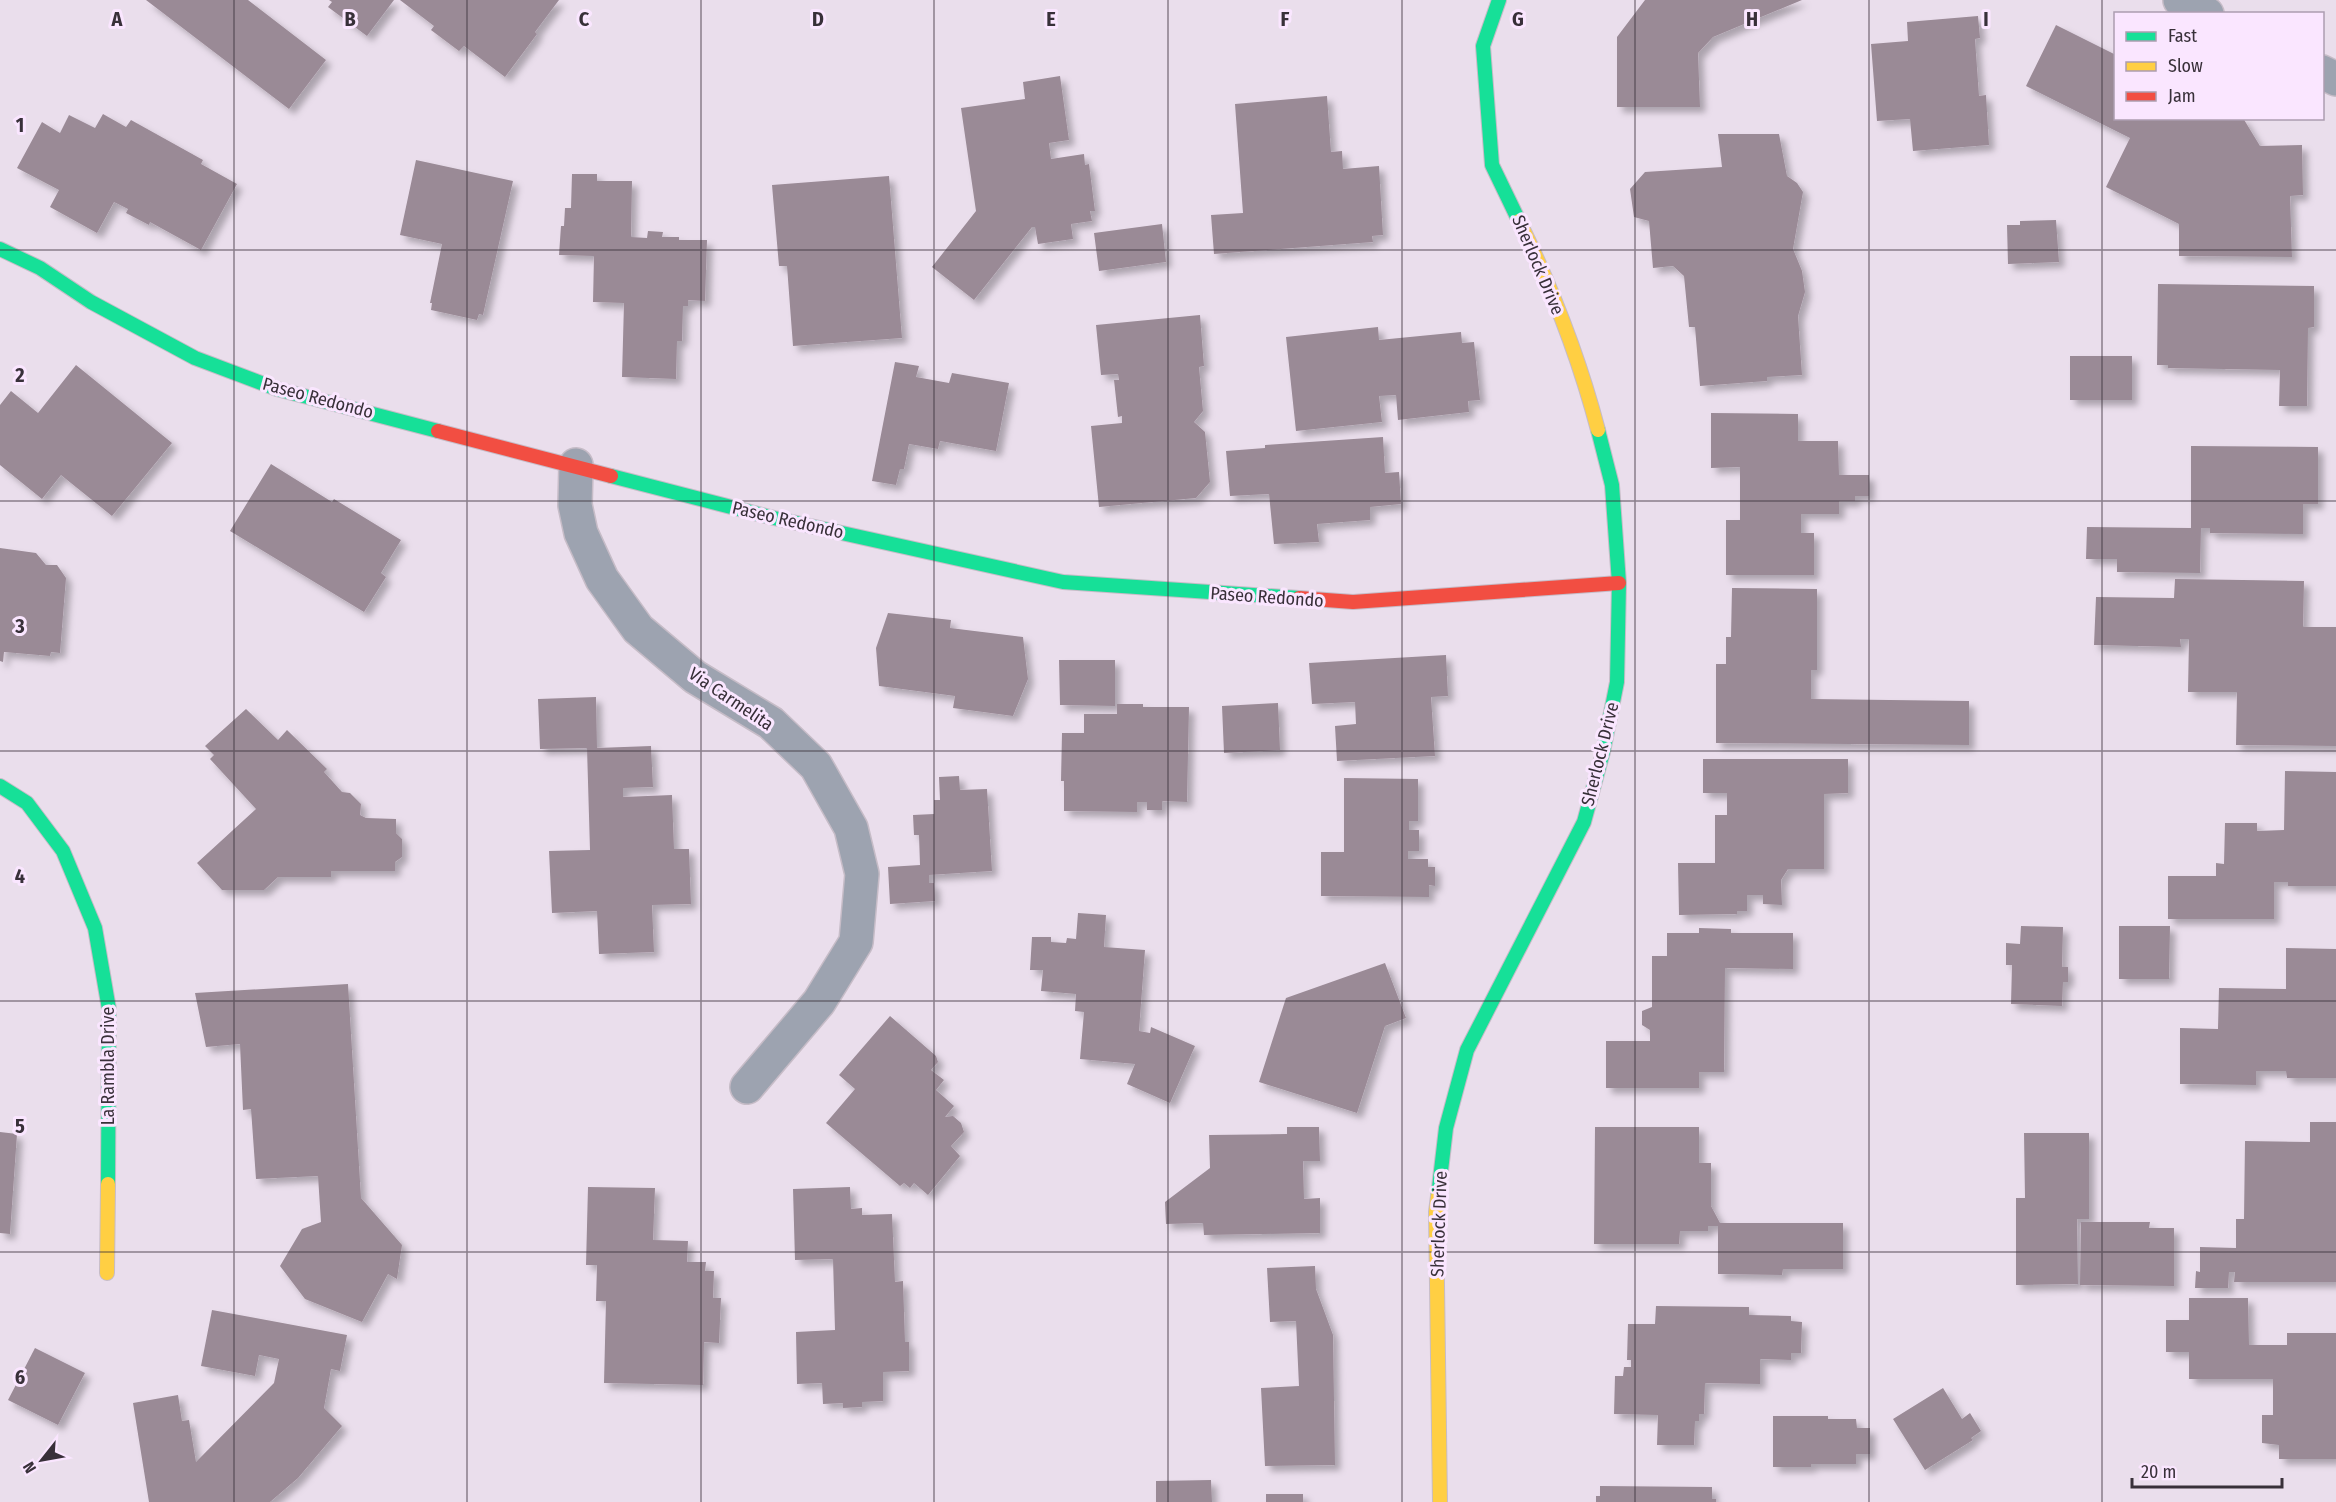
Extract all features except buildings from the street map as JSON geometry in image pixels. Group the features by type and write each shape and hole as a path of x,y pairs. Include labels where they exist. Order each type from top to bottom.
{"street":[{"name":"Sherlock Drive","path":"1440,1502 1436,1212 1446,1128 1467,1050 1584,822 1603,752 1617,682 1619,583 1612,485 1585,382 1531,245 1492,165 1483,46 1499,0"},
{"path":"2180,0 2202,12"},
{"name":"Paseo Redondo","path":"0,249 39,268 91,302 195,358 277,389 774,518 1063,582 1353,602 1619,583"},
{"name":"Via Carmelita","path":"576,465 575,505 581,534 602,579 638,629 695,677 771,723 816,765 851,828 862,874 856,942 819,1002 747,1087"},
{"name":"La Rambla Drive","path":"0,786 27,803 63,851 95,928 109,1009 107,1273"}],"traffic: fast":[{"path":"1499,0 1483,46 1492,165 1519,221"},
{"path":"0,249 40,268 91,302 195,358 277,389 438,431"},
{"path":"1438,1196 1446,1128 1467,1050 1584,822 1603,752 1617,682 1619,583 1612,485 1598,430"},
{"path":"611,476 774,518 1063,582 1299,598"},
{"path":"0,786 27,803 63,851 95,928 109,1009 108,1184"}],"traffic: slow":[{"path":"1519,221 1564,324 1598,430"},
{"path":"107,1273 108,1184"},
{"path":"1438,1196 1436,1212 1440,1502"}],"traffic: jam":[{"path":"438,431 611,476"},
{"path":"1299,598 1353,602 1619,583"}]}
